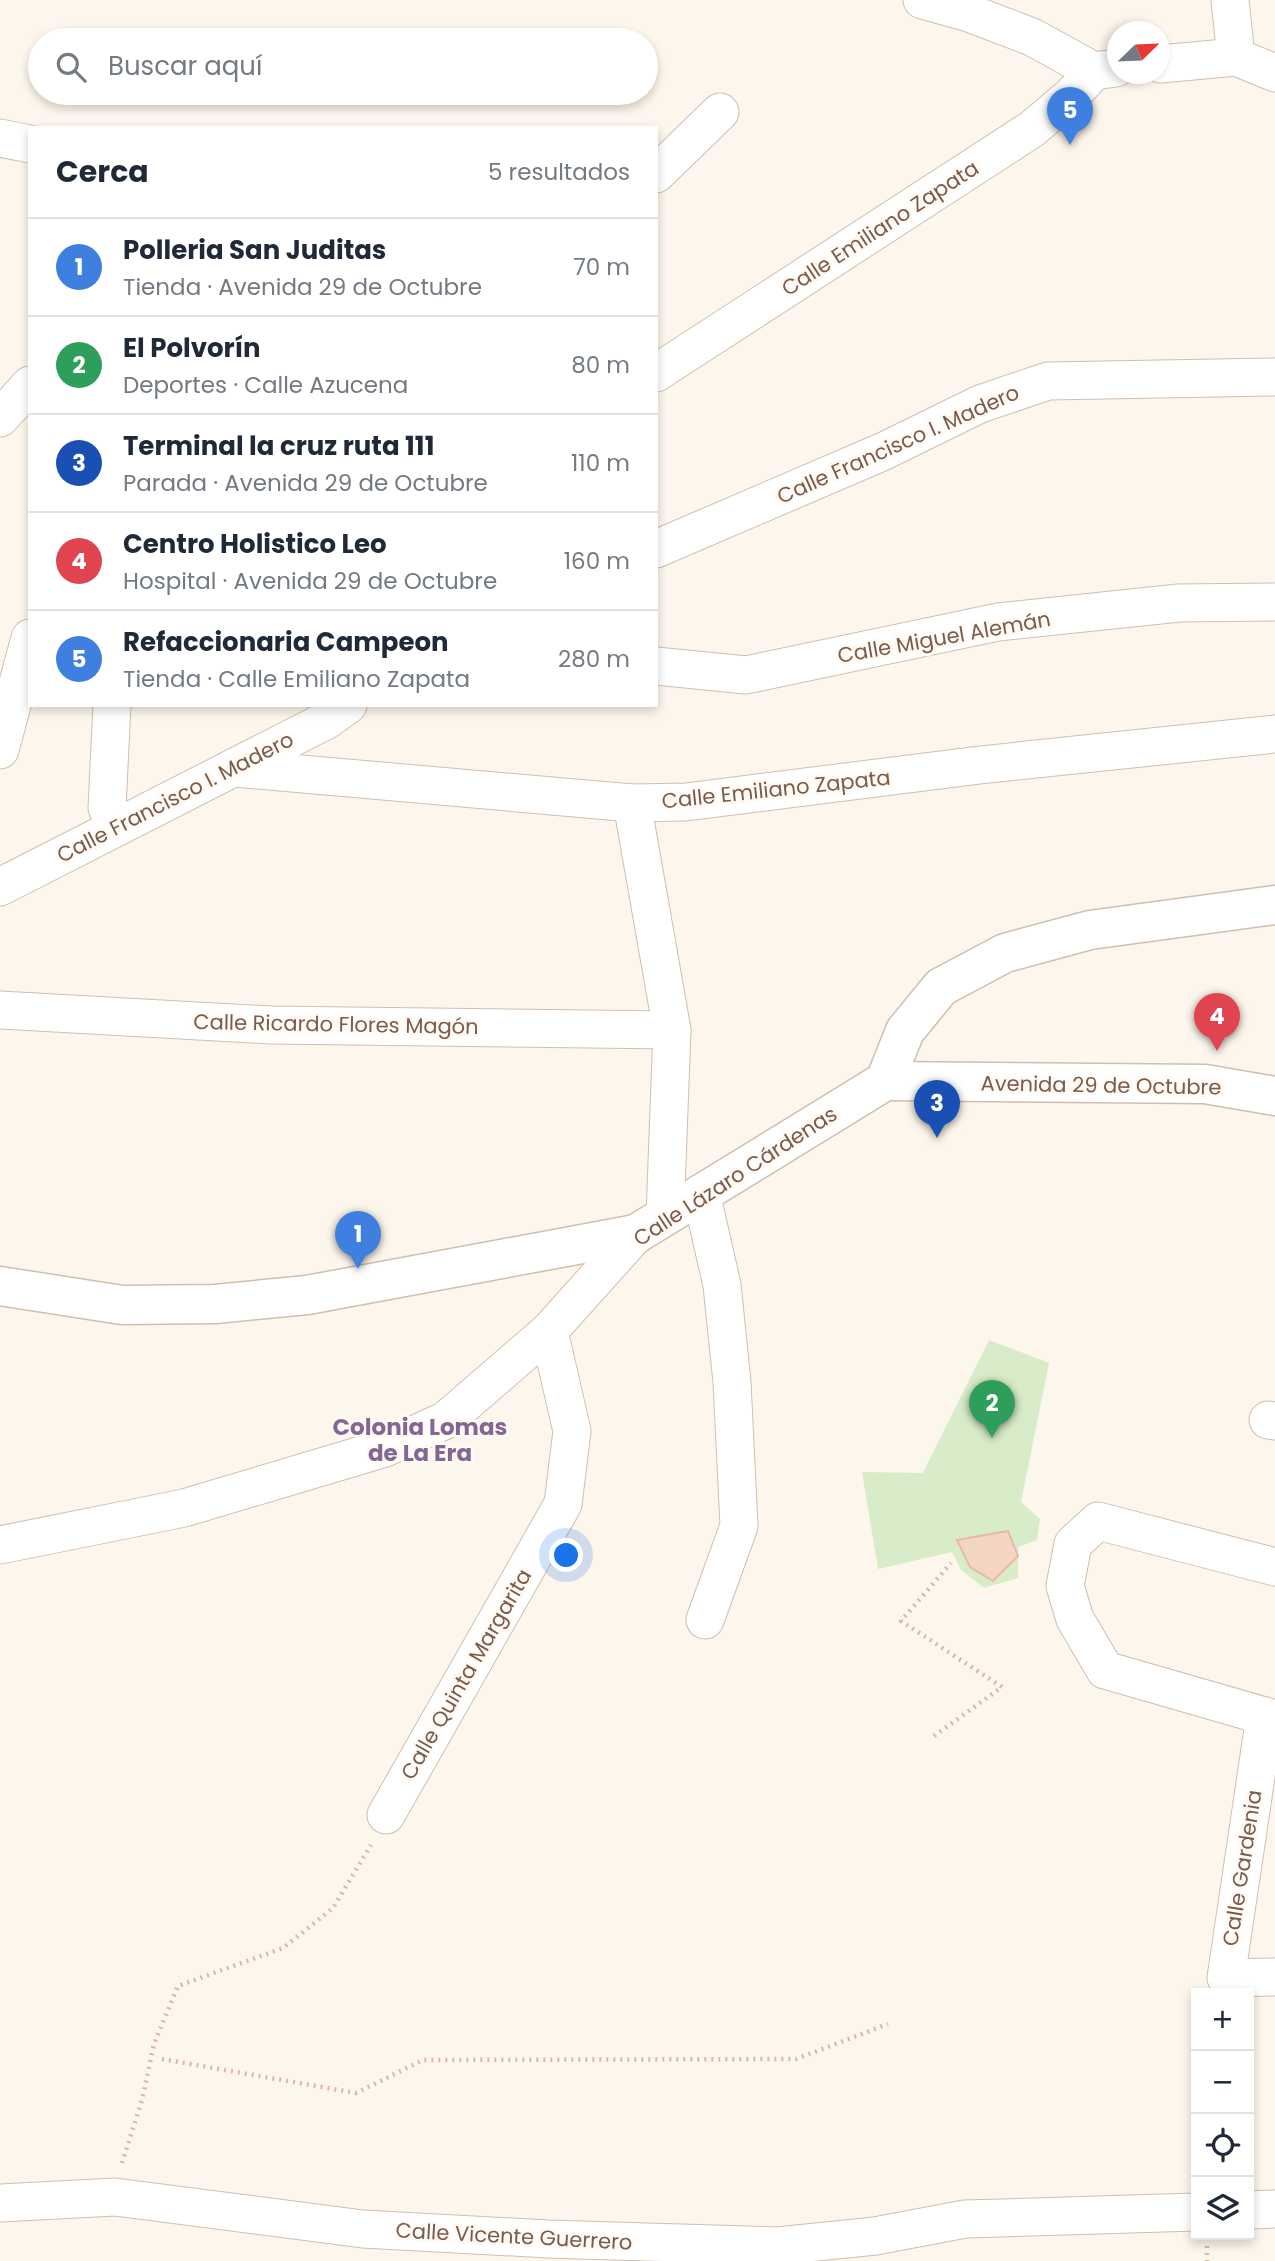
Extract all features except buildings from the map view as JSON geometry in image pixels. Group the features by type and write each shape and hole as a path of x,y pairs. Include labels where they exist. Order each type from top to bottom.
{"street":[{"path":"922,0 969,13 1032,37 1064,57 1106,69"},
{"path":"1230,0 1236,57"},
{"path":"1170,63 1236,57 1275,73"},
{"name":"Calle Emiliano Zapata","path":"658,372 1032,129 1106,69"},
{"path":"658,172 720,112"},
{"path":"0,138 28,145"},
{"name":"Calle Francisco I. Madero","path":"658,548 883,452 980,404 1048,381 1275,377"},
{"path":"0,418 28,388"},
{"name":"Calle Miguel Alemán","path":"658,666 746,675 998,622 1179,603 1275,602"},
{"path":"0,750 28,645"},
{"path":"112,707 107,808 119,825"},
{"name":"Calle Francisco I. Madero","path":"0,887 234,768 334,710"},
{"name":"Calle Emiliano Zapata","path":"234,768 632,803 686,802 980,765 1275,734"},
{"path":"0,1286 122,1305 215,1304 307,1294 650,1225 672,1030 632,803"},
{"path":"885,1081 905,1031 941,987 1005,953 1090,930 1275,905"},
{"name":"Calle Ricardo Flores Magón","path":"0,1010 271,1025 672,1030"},
{"name":"Avenida 29 de Octubre","path":"885,1081 1205,1084 1275,1096"},
{"name":"Calle Lázaro Cárdenas","path":"0,1545 184,1508 385,1448 446,1420 549,1331 650,1225 885,1081"},
{"path":"701,1193 722,1285 732,1382 739,1526 705,1620"},
{"name":"Calle Quinta Margarita","path":"379,1829 563,1504 572,1432 549,1331"},
{"path":"1270,1718 1105,1670 1075,1619 1065,1586 1073,1545 1098,1521 1275,1567"},
{"name":"Calle Gardenia","path":"1270,1718 1226,1978 1275,1977"},
{"name":"Calle Vicente Guerrero","path":"0,2203 114,2197 363,2229 548,2239 778,2246 875,2236 965,2219 1191,2225"},
{"path":"1254,2210 1275,2209"}],"path":[{"path":"934,1736 1002,1687 901,1621 951,1563"},
{"path":"119,2172 142,2100 154,2044 178,1986 283,1948 333,1908 379,1829"},
{"path":"162,2059 356,2093 422,2060 796,2059 888,2024"},
{"path":"1204,2240 1208,2261"}],"green space":[{"path":"989,1340 1049,1363 1021,1502 1040,1519 1037,1540 1018,1547 1018,1578 984,1588 961,1570 952,1552 878,1569 862,1472 923,1473"}],"place":[{"name":"Refaccionaria Campeon","path":"1070,145"},
{"name":"Centro Holistico Leo","path":"1217,1051"},
{"name":"Terminal la cruz ruta 111","path":"937,1138"},
{"name":"Polleria San Juditas","path":"358,1269"},
{"name":"El Polvorín","path":"992,1438"}],"district":[{"name":"Colonia Lomas de La Era","path":"420,1440"}]}
